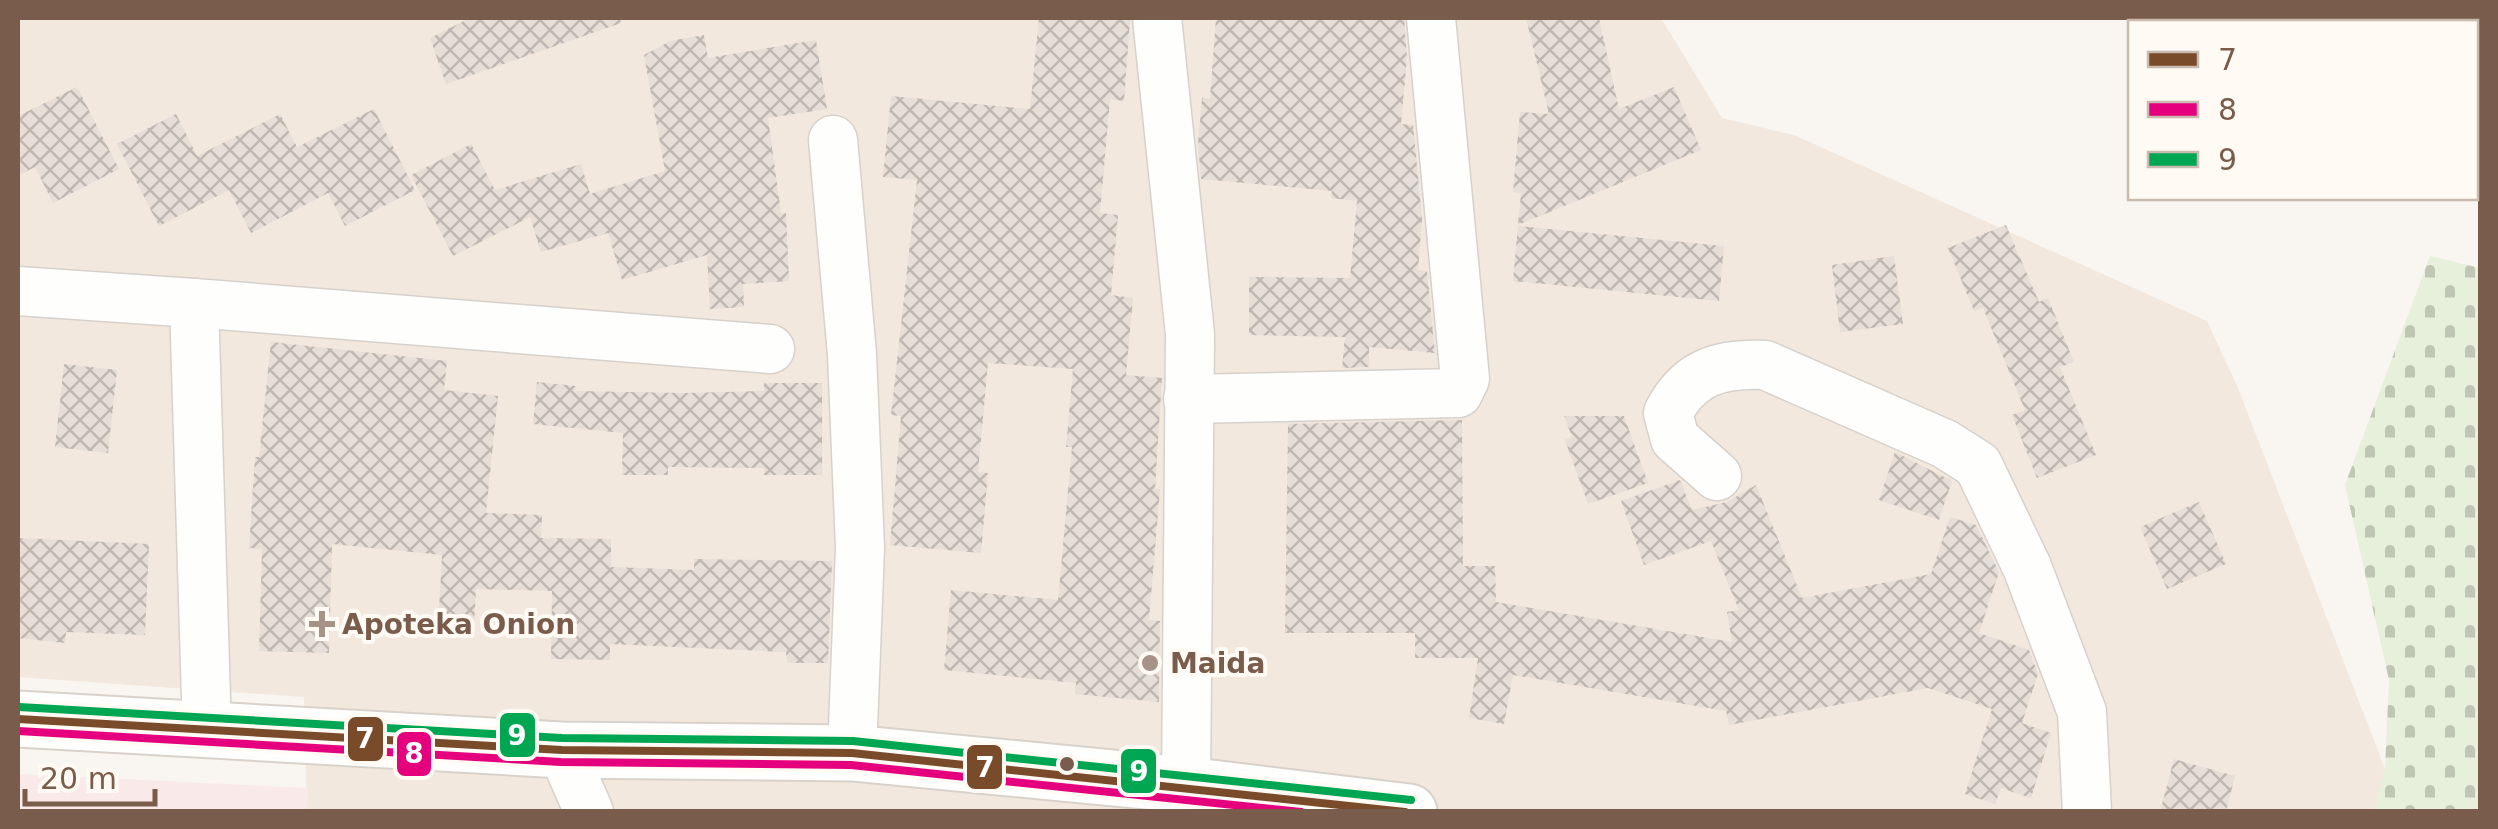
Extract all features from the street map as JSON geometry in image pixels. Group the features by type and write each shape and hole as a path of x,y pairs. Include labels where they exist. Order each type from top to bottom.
{"main road":[{"path":"18,719 562,750 852,754 1186,785 1409,812"}],"street":[{"path":"1157,18 1186,266 1186,785"},
{"path":"1188,400 1458,393 1464,379 1431,18"},
{"path":"833,140 852,354 860,548 852,754"},
{"path":"18,291 770,349"},
{"path":"194,303 207,730"},
{"path":"1716,476 1675,439 1668,414 1680,388 1702,373 1734,364 1765,365 1945,444 1978,466 2028,567 2082,712 2087,812"},
{"path":"562,750 589,812"}],"shaded area":[{"path":"18,18 1661,18 1722,118 1794,135 2207,321 2238,388 2385,769 2375,811 307,811 304,697 18,677"},
{"path":"18,774 308,788 307,811 18,811"}],"green space":[{"path":"2430,256 2480,268 2480,811 2375,811 2385,769 2389,680 2345,485"}],"building":[{"path":"470,18 620,18 621,23 446,84 430,38"},
{"path":"1039,18 1130,20 1124,101 1110,99 1100,213 1118,215 1111,295 1133,298 1126,375 1162,378 1155,489 1160,489 1149,620 1160,621 1159,702 1075,694 1076,683 944,670 951,590 1058,600 1072,447 1066,447 1073,369 988,363 978,472 988,473 981,553 890,545 901,416 891,415 917,180 883,177 891,96 1030,109"},
{"path":"1216,18 1404,18 1407,58 1401,124 1413,125 1422,218 1418,270 1427,271 1435,353 1369,347 1369,367 1342,368 1345,337 1249,335 1249,277 1350,278 1357,201 1331,198 1332,191 1201,179 1198,144 1202,98 1210,99"},
{"path":"1526,18 1599,18 1619,109 1674,87 1701,150 1518,225 1521,193 1513,192 1520,112 1549,114"},
{"path":"704,35 708,58 816,40 827,109 768,118 781,213 786,213 789,281 743,284 744,307 710,309 707,255 622,280 608,233 541,252 530,217 453,256 411,175 471,144 495,190 581,164 590,194 665,171 644,55 670,41"},
{"path":"77,87 119,169 53,203 35,167 18,176 18,116"},
{"path":"374,109 415,190 345,226 328,193 251,233 229,190 159,226 117,144 176,114 197,156 280,114 297,147"},
{"path":"2006,225 2039,302 2048,298 2074,362 2060,367 2096,455 2037,478 2012,415 2025,410 1983,308 1974,311 1948,248"},
{"path":"1518,226 1724,246 1719,301 1513,281"},
{"path":"1894,256 1903,324 1840,332 1832,265"},
{"path":"271,342 447,361 444,390 498,396 486,513 542,515 541,538 611,539 611,567 694,570 694,559 832,561 828,663 787,663 786,652 610,644 610,660 551,659 552,591 476,589 474,628 438,627 442,555 332,544 329,653 259,651 262,549 249,548 255,457 259,457"},
{"path":"64,364 117,370 108,453 55,447"},
{"path":"537,382 576,386 575,391 685,393 764,391 764,383 822,383 822,475 764,475 764,468 668,467 668,475 622,475 623,433 533,424"},
{"path":"1564,416 1624,416 1648,483 1588,504 1565,440 1572,437"},
{"path":"1462,420 1463,566 1495,566 1496,602 1732,642 1727,612 1739,610 1711,541 1644,565 1621,501 1680,480 1692,510 1727,502 1756,485 1802,598 1931,574 1950,517 1976,525 1999,572 1979,633 2029,650 2038,674 2022,723 2051,733 2031,798 2001,788 1995,804 1965,794 1992,709 1928,688 1729,725 1726,711 1513,675 1504,724 1469,718 1478,658 1415,658 1415,633 1285,633 1288,424"},
{"path":"1895,452 1952,481 1939,520 1879,500"},
{"path":"2199,502 2226,564 2167,589 2140,527"},
{"path":"18,538 149,544 145,635 66,632 65,643 18,638"},
{"path":"2174,759 2235,776 2226,812 2160,812"}],"transit line":[{"name":"9","path":"19,707 562,738 853,741 1411,800"},
{"name":"7","path":"18,719 562,750 852,753 1405,812"},
{"name":"8","path":"18,731 561,762 851,765 1301,812"}],"place":[{"name":"Apoteka Onion","path":"322,624"},
{"name":"Maida","path":"1150,663"}]}
